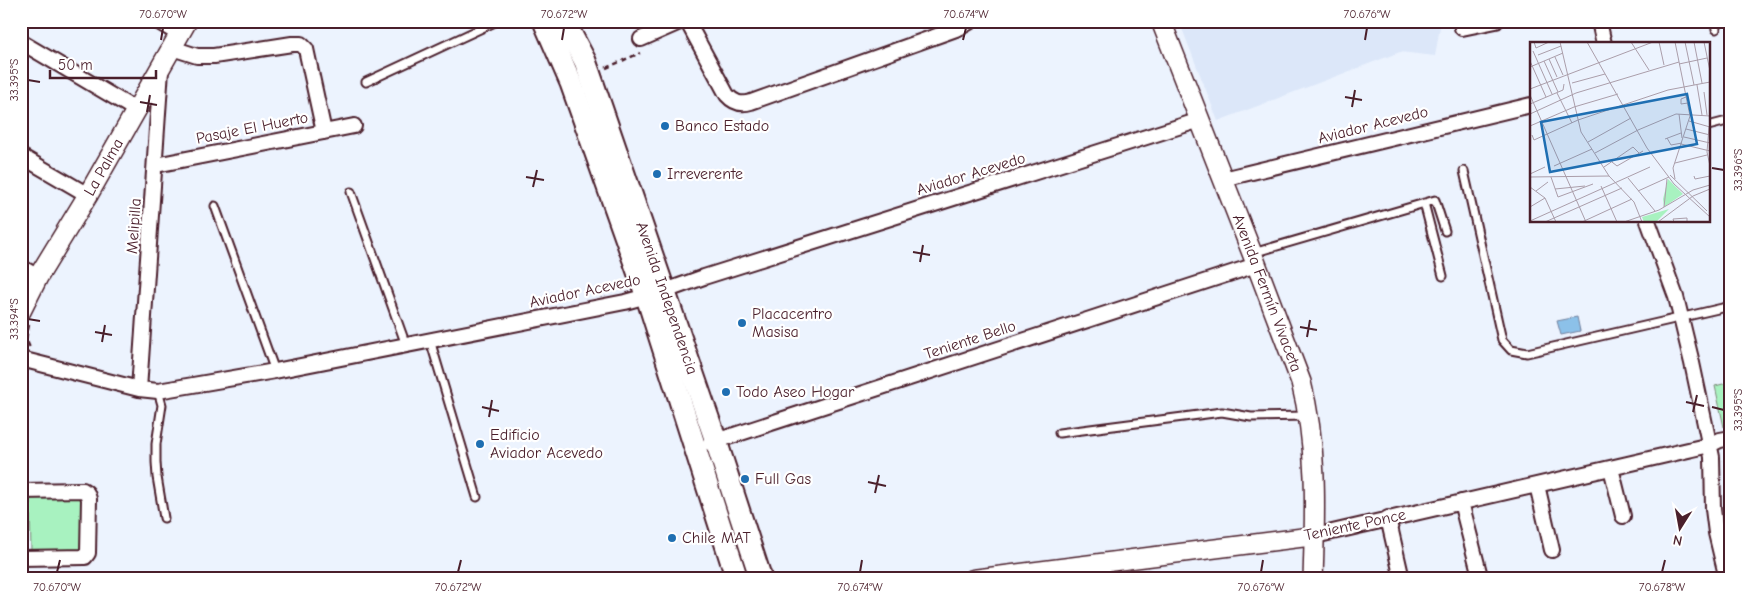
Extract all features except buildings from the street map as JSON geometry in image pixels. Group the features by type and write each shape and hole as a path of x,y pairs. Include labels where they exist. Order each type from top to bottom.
{"main road":[{"name":"Avenida Independencia","path":"544,21 572,83 716,441 761,579"},
{"name":"Avenida Independencia","path":"564,21 585,61 590,75 656,294 695,448 737,579"},
{"name":"Avenida Fermín Vivaceta","path":"1161,21 1300,382 1308,416 1314,463 1315,536 1313,579"},
{"name":"La Palma","path":"21,311 38,277 88,195 179,34"}],"street":[{"path":"157,21 179,34 197,56 214,56 301,44 306,49 324,132"},
{"path":"641,39 682,21"},
{"path":"687,21 727,95 737,103 751,102 959,28 970,21"},
{"path":"1462,28 1496,21"},
{"path":"1599,21 1604,42"},
{"path":"21,42 136,110"},
{"name":"Melipilla","path":"139,389 162,65"},
{"name":"Aviador Acevedo","path":"1223,179 1530,105"},
{"name":"Aviador Acevedo","path":"21,359 139,389 158,391 275,371 406,345 656,294 713,274 1200,120"},
{"name":"Pasaje El Huerto","path":"156,165 354,126"},
{"path":"21,156 88,195"},
{"path":"1648,222 1670,278 1681,317 1710,445 1716,533 1727,579"},
{"name":"Teniente Bello","path":"695,448 1254,259"},
{"path":"21,267 38,277"},
{"name":"Teniente Ponce","path":"972,579 1315,536 1710,445 1720,440 1731,438"},
{"path":"1611,468 1623,516"},
{"path":"1537,485 1552,550"},
{"path":"21,491 83,490 87,493 89,499 88,553 85,557 21,558"},
{"path":"1461,502 1480,576"},
{"path":"1388,518 1402,579"}],"lane":[{"path":"366,82 497,21"},
{"path":"1714,21 1716,30"},
{"path":"1710,125 1731,120"},
{"path":"1464,171 1502,340 1511,350 1527,353 1731,306"},
{"path":"351,192 406,345"},
{"path":"1254,259 1436,200 1444,231"},
{"path":"1424,203 1443,276"},
{"path":"215,206 275,371"},
{"path":"430,340 477,497"},
{"path":"158,391 162,405 156,444 156,462 164,518"},
{"path":"1059,433 1222,412 1251,417 1308,416"}],"path":[{"path":"590,75 646,50 641,39"},
{"path":"21,339 26,339"}],"shaded area":[{"path":"1179,21 1441,21 1435,56 1400,52 1218,121"}],"green space":[{"path":"1731,382 1731,426 1724,427 1715,386"},
{"path":"30,498 82,498 83,551 31,551"}],"water":[{"path":"1577,317 1580,331 1561,335 1557,321"}],"place":[{"name":"Banco Estado","path":"665,126"},
{"name":"Irreverente","path":"657,174"},
{"name":"Placacentro Masisa","path":"742,323"},
{"name":"Todo Aseo Hogar","path":"726,392"},
{"name":"Edificio Aviador Acevedo","path":"480,444"},
{"name":"Full Gas","path":"745,479"},
{"name":"Chile MAT","path":"672,538"}]}
